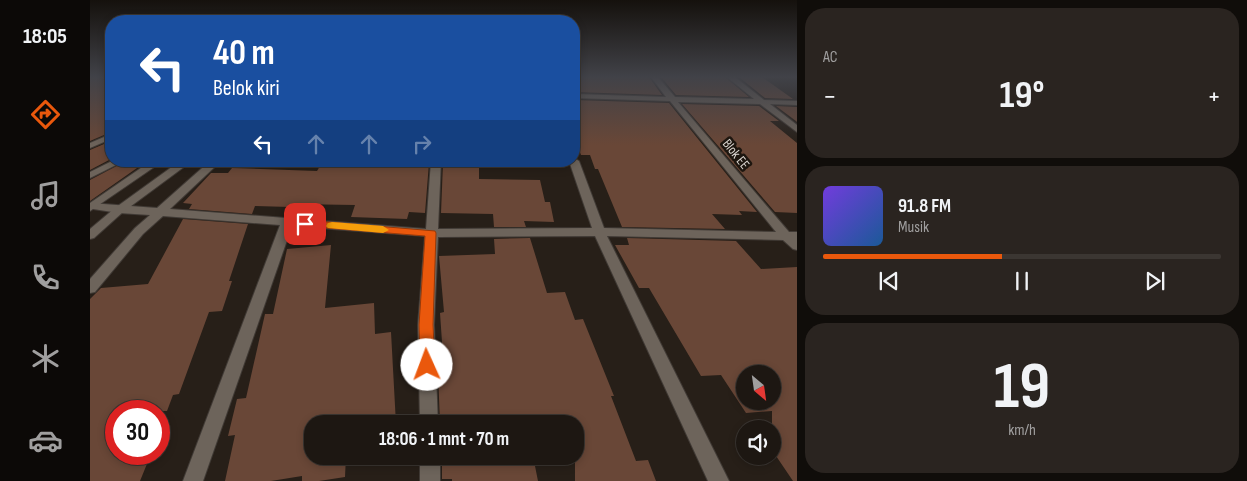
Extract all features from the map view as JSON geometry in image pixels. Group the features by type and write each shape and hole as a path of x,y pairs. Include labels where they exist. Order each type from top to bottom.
{"street":[{"path":"660,99 797,103"},
{"path":"757,99 797,129"},
{"name":"Blok EE","path":"674,100 791,236 797,246"},
{"path":"91,207 149,167"},
{"path":"90,235 119,210 179,167"},
{"path":"90,288 133,238 210,167"},
{"path":"429,415 426,325 436,167"},
{"path":"576,167 600,232 719,481"},
{"path":"91,207 431,233 600,232 791,236"},
{"path":"193,481 287,222"},
{"path":"430,465 430,481"}],"lane":[{"path":"90,146 105,139"},
{"path":"90,175 107,167"}],"building":[{"path":"90,99 105,99 105,135 90,141"},
{"path":"580,100 669,103 757,212 739,211 742,215 712,214 725,229 622,227 598,169 595,169 590,155 581,155"},
{"path":"682,104 759,106 779,121 770,121 797,143 797,213 775,212"},
{"path":"776,106 797,107 797,122 796,121"},
{"path":"105,144 105,162 90,170 90,150"},
{"path":"115,167 138,167 90,201 90,180"},
{"path":"319,167 429,167 425,213 409,212 407,219 351,217 355,205 292,204 290,207 255,206 252,214 189,209 192,204 183,203 211,173 228,173 232,168 317,171"},
{"path":"443,167 479,167 479,179 540,180 545,202 550,202 554,222 524,221 526,227 494,227 493,214 441,213"},
{"path":"183,219 248,224 229,281 232,281 222,311 209,312 179,394 173,395 170,403 170,400 105,400 105,465 147,465 140,481 90,481 90,299 101,288 148,284"},
{"path":"530,238 547,293 565,292 575,320 583,319 614,396 611,396 636,461 648,460 656,481 575,481 575,465 584,465 584,415 440,415 438,371 444,371 440,313 444,312 439,256 495,254 494,239"},
{"path":"627,238 736,241 761,269 797,267 797,481 793,481 781,463 781,420 772,420 772,411 746,413 744,410 781,410 781,365 736,365 736,398 721,375 701,376 649,288 639,288 615,245 629,245"},
{"path":"331,245 325,308 374,303 375,334 391,332 396,415 304,415 304,465 346,465 345,477 319,481 302,481 302,476 271,481 225,481 235,435 228,436 237,399 246,398 265,314 273,314 287,249"},
{"path":"442,465 535,465 538,481 452,481 452,479 442,479"}],"slow traffic":[{"path":"332,226 383,230"}],"route":[{"path":"305,224 431,233 426,325 427,365"}]}
